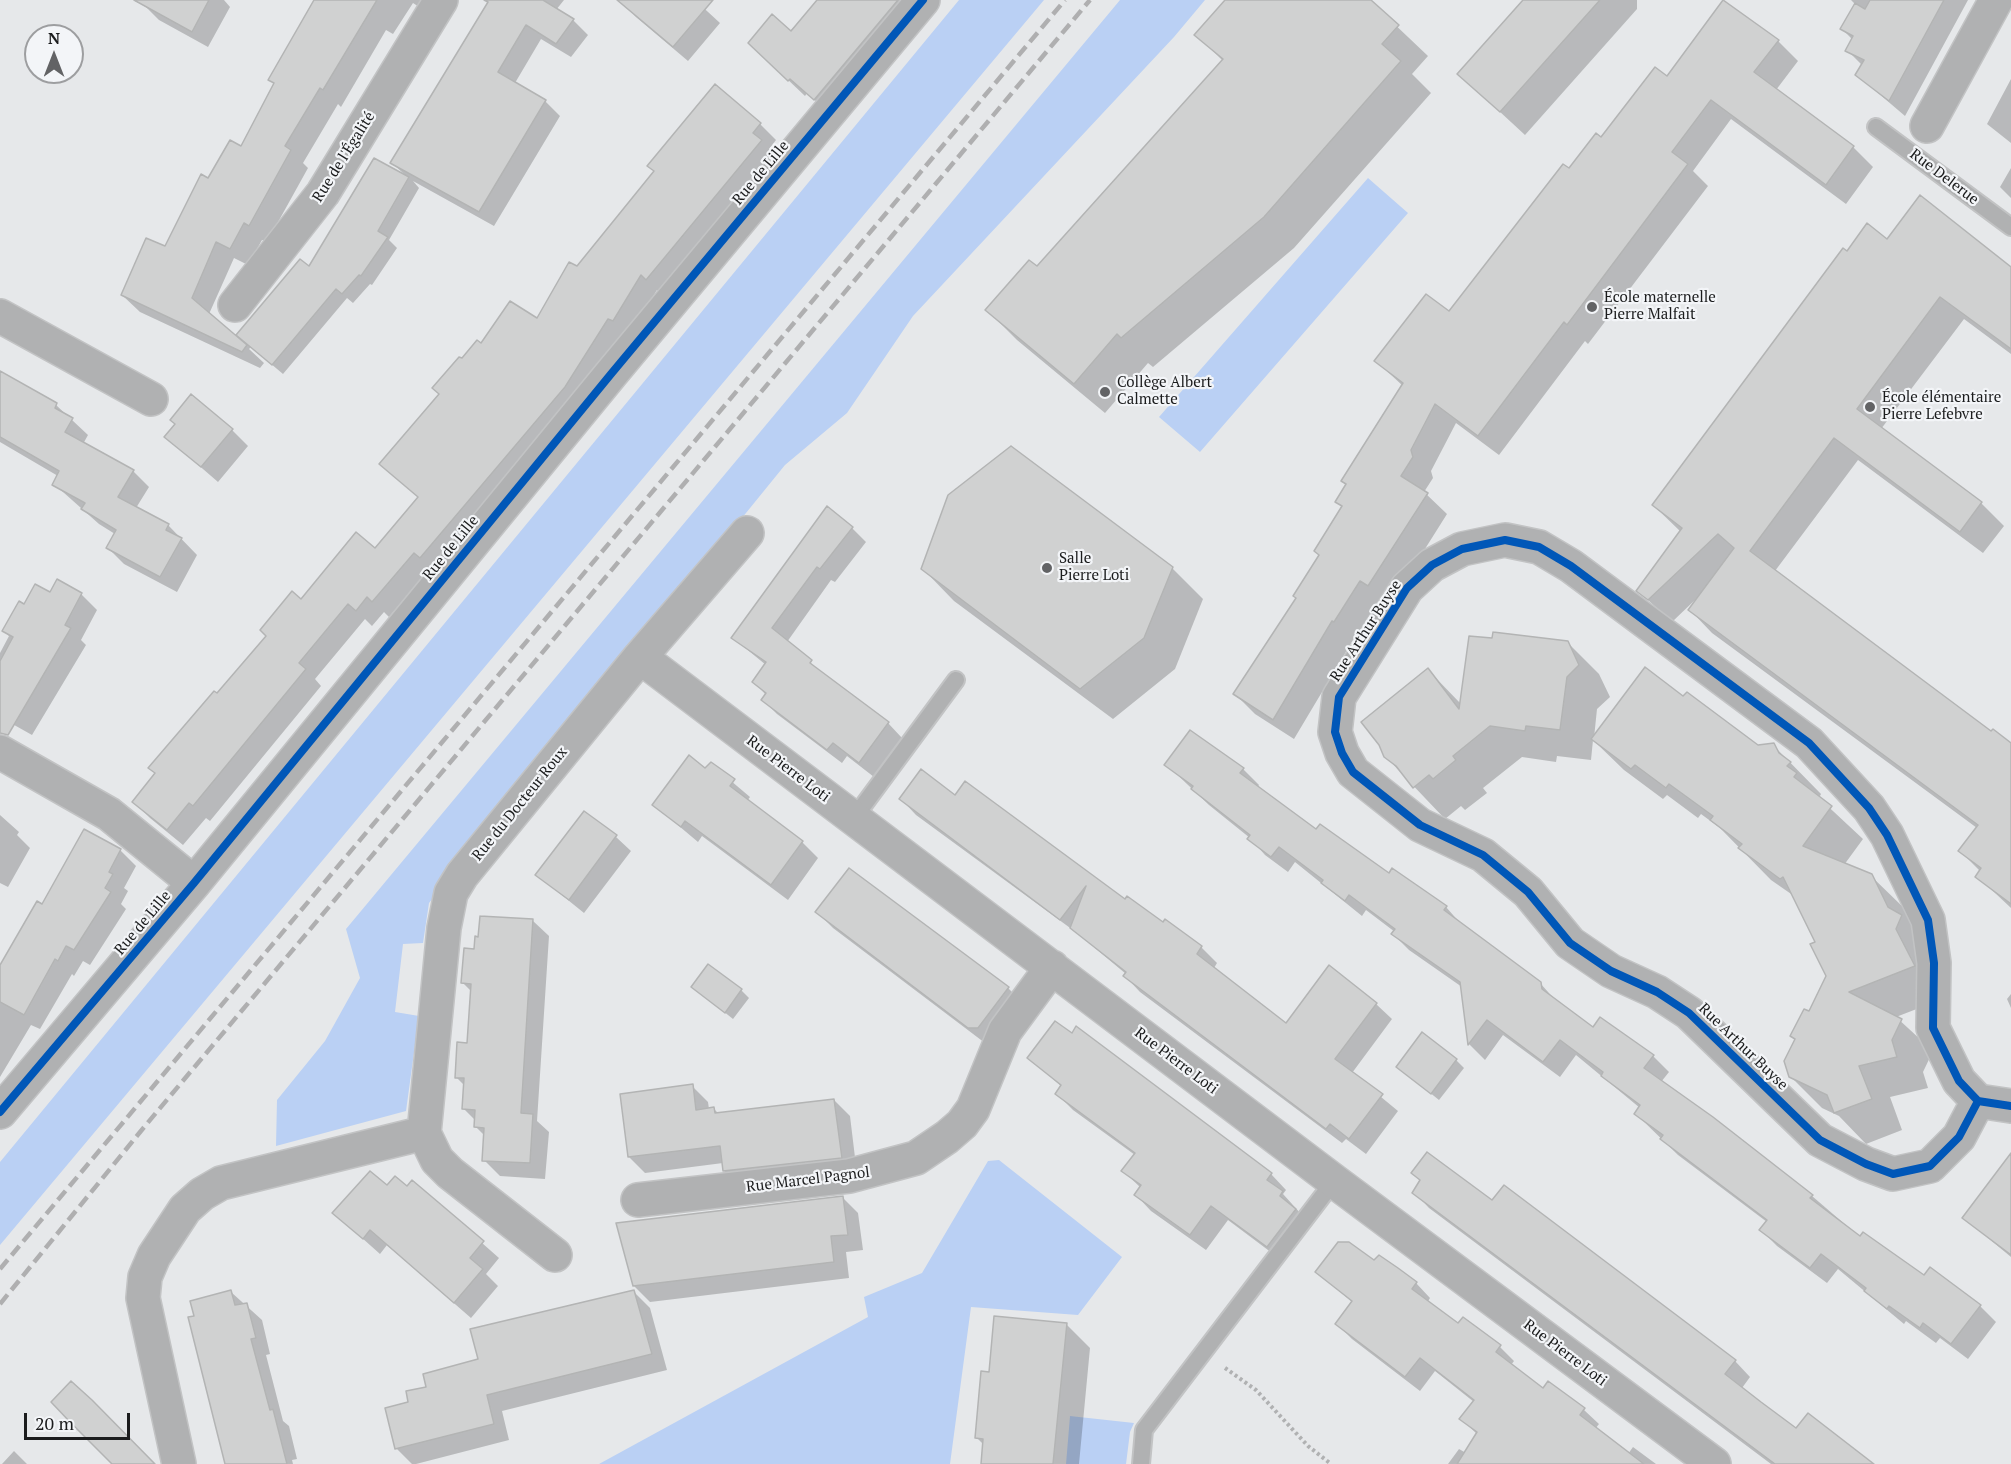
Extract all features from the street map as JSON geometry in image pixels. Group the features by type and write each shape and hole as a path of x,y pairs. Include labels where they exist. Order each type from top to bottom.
{"street":[{"name":"Rue de l'Égalité","path":"235,305 323,193 441,0"},
{"name":"Rue de Lille","path":"0,1112 194,883 611,374 923,0"},
{"path":"1927,126 1996,0"},
{"path":"0,316 151,399"},
{"name":"Rue du Docteur Roux","path":"424,1132 444,928 452,892 462,876 640,657 747,533"},
{"name":"Rue Arthur Buyse","path":"1505,540 1539,547 1571,566 1809,743 1869,808 1887,835 1908,877 1928,920 1934,963 1933,1028 1959,1081 1978,1101 1959,1137 1930,1166 1893,1174 1866,1164 1820,1140 1689,1013 1657,992 1611,971 1570,943 1528,892 1483,855 1420,825 1353,772 1335,732 1339,697 1407,588 1432,565 1462,549 1505,540"},
{"name":"Rue Pierre Loti","path":"640,657 1334,1181 1714,1464"},
{"path":"0,752 109,814 194,883"},
{"name":"Rue Marcel Pagnol","path":"638,1200 870,1173 916,1158 947,1137 962,1124 973,1109 1005,1031 1052,967"},
{"path":"1978,1101 2011,1106"},
{"path":"179,1464 143,1298 145,1277 154,1256 185,1209 202,1194 221,1183 424,1132 437,1160 450,1173 555,1255"}],"lane":[{"name":"Rue Delerue","path":"1876,127 2011,227"},
{"path":"854,818 956,680"},
{"path":"1140,1464 1144,1430 1202,1351 1334,1181"}],"path":[{"path":"1202,1351 1256,1390 1308,1446 1331,1464"}],"shaded area":[{"path":"959,0 1044,0 0,1245 0,1162"},
{"path":"1120,0 1205,0 1174,37 913,316 847,413 785,465 429,903 423,943 403,944 395,1012 419,1016 406,1111 276,1146 277,1100 325,1041 360,978 346,929"},
{"path":"1368,178 1408,213 1200,452 1159,417"},
{"path":"999,1160 1122,1257 1078,1315 971,1307 950,1464 599,1464 868,1317 864,1297 922,1273 988,1161"},
{"path":"1070,1416 1134,1423 1130,1432 1126,1464 1066,1464"}],"building":[{"path":"134,0 209,0 192,32"},
{"path":"314,0 377,0 323,90 320,88 285,146 291,150 249,226 244,223 230,249 216,242 192,298 247,345 242,352 121,295 146,238 165,246 201,174 208,178 230,140 241,146 274,83 268,80"},
{"path":"484,0 543,0 574,19 556,44 526,25 498,72 546,100 479,212 390,163 488,2"},
{"path":"617,0 713,0 673,47"},
{"path":"817,0 898,0 814,100 790,79 788,81 748,43 772,14 791,31"},
{"path":"1225,0 1371,0 1399,25 1382,44 1401,61 1264,217 1121,338 1117,334 1074,384 985,310 1029,260 1037,266 1223,59 1194,35"},
{"path":"1523,0 1600,0 1500,112 1457,74"},
{"path":"1723,0 1779,40 1754,72 1854,146 1826,185 1711,100 1672,152 1688,164 1567,325 1564,322 1478,436 1435,404 1411,450 1413,457 1401,476 1428,493 1368,586 1360,581 1334,622 1332,621 1273,720 1233,694 1296,598 1293,596 1319,555 1314,551 1342,506 1335,502 1346,484 1341,481 1403,383 1374,361 1426,294 1449,311 1563,164 1569,168 1596,133 1601,137 1655,67 1667,76"},
{"path":"1870,0 1944,0 1889,101 1855,75 1864,60 1845,51 1853,36 1840,29 1855,3 1865,9"},
{"path":"715,84 761,123 753,133 762,140 646,280 641,275 613,321 608,319 565,387 420,558 414,553 372,602 367,597 356,611 348,604 299,663 306,669 193,806 189,803 167,830 132,802 155,773 148,768 214,691 217,693 266,636 260,630 292,591 301,599 356,532 375,548 418,497 379,464 439,394 432,388 477,340 481,343 510,301 537,318 569,262 577,266 654,171 647,166"},
{"path":"374,158 409,177 378,231 388,237 361,276 359,275 342,294 336,289 272,365 236,335 300,259 309,266"},
{"path":"1920,195 2011,267 2011,349 1940,297 1857,409 1982,502 1960,532 1834,438 1750,551 1991,731 1993,729 2011,743 2011,904 1975,877 1981,868 1958,851 1978,825 1688,610 1734,548 1718,534 1648,600 1636,591 1682,528 1652,505 1843,248 1847,251 1867,223 1887,239"},
{"path":"0,371 57,403 55,408 73,418 65,432 134,470 118,497 169,524 166,530 182,538 160,577 106,548 116,530 81,509 85,503 52,485 59,471 0,437"},
{"path":"191,394 233,429 201,467 164,437 175,424 170,420"},
{"name":"Salle Pierre Loti","path":"1011,446 1173,567 1144,638 1080,689 921,569 948,495"},
{"path":"827,506 853,527 820,569 817,567 772,628 812,660 810,663 889,722 859,763 833,743 827,750 761,700 766,693 752,682 766,662 731,638"},
{"path":"57,579 82,593 65,625 71,628 8,735 0,733 0,661 13,637 2,631 19,601 24,604 35,584 50,592"},
{"path":"1493,632 1568,641 1579,665 1567,677 1560,730 1526,726 1525,731 1490,726 1453,756 1456,760 1433,779 1429,775 1413,788 1396,766 1384,757 1379,745 1361,722 1428,668 1459,709 1469,636 1492,638"},
{"path":"1645,667 1683,696 1687,692 1758,745 1774,743 1779,753 1791,762 1787,766 1797,773 1794,777 1832,806 1803,846 1872,874 1888,907 1902,915 1896,929 1915,966 1849,992 1902,1019 1892,1040 1897,1057 1859,1066 1872,1099 1834,1113 1827,1095 1789,1077 1784,1061 1795,1039 1790,1036 1804,1009 1809,1011 1826,976 1810,944 1815,942 1783,877 1780,879 1738,848 1742,844 1710,820 1713,816 1669,784 1666,788 1635,765 1631,769 1591,739"},
{"path":"1190,730 1244,768 1240,773 1316,829 1320,824 1389,873 1392,868 1447,906 1444,910 1541,982 1542,989 1593,1027 1600,1017 1654,1055 1644,1068 1713,1117 1813,1195 1810,1198 1860,1236 1863,1232 1924,1275 1930,1267 1981,1305 1951,1344 1923,1323 1920,1328 1889,1306 1887,1309 1864,1291 1866,1288 1821,1254 1810,1268 1759,1230 1767,1220 1660,1139 1663,1135 1634,1114 1640,1105 1601,1076 1603,1072 1560,1040 1543,1062 1487,1020 1468,1045 1460,982 1391,934 1395,929 1349,895 1345,901 1321,883 1323,880 1279,847 1271,857 1247,839 1250,835 1191,789 1193,786 1164,765"},
{"path":"689,755 705,768 711,762 735,779 730,786 803,841 771,885 685,821 681,827 652,805"},
{"path":"921,769 955,795 965,781 1125,899 1127,896 1163,922 1165,919 1202,946 1197,954 1286,1023 1329,965 1377,1003 1335,1059 1383,1094 1349,1139 1330,1124 1326,1129 1123,976 1126,972 1070,928 1086,886 1060,920 899,799"},
{"path":"584,811 617,835 569,900 535,875"},
{"path":"84,829 121,849 109,872 113,874 105,888 111,892 74,950 66,946 58,961 55,959 24,1015 0,1002 0,965 37,901 42,904"},
{"path":"849,868 1009,987 978,1028 968,1028 815,912"},
{"path":"480,916 533,919 521,1113 533,1114 530,1163 482,1161 484,1128 474,1127 475,1110 462,1109 464,1078 455,1078 457,1042 467,1043 471,984 461,983 464,948 474,949"},
{"path":"708,964 742,989 725,1013 691,987"},
{"path":"1055,1021 1072,1033 1076,1026 1272,1173 1267,1180 1283,1191 1280,1196 1296,1209 1267,1247 1211,1206 1190,1235 1134,1195 1141,1185 1121,1171 1135,1153 1055,1094 1061,1085 1027,1058"},
{"path":"1422,1032 1457,1059 1431,1094 1396,1067"},
{"path":"693,1084 696,1110 714,1107 715,1113 834,1099 842,1158 723,1171 720,1146 628,1157 620,1094"},
{"path":"1427,1152 1492,1200 1504,1185 1736,1360 1725,1374 1761,1402 1796,1428 1808,1413 1874,1464 1775,1464 1412,1193 1420,1180 1411,1173"},
{"path":"2011,1153 2011,1255 1962,1218"},
{"path":"370,1171 387,1185 395,1176 407,1186 412,1180 484,1241 470,1258 483,1269 454,1303 370,1230 363,1239 332,1213"},
{"path":"843,1196 848,1235 831,1236 834,1262 633,1286 616,1223"},
{"path":"1338,1242 1349,1242 1374,1260 1379,1255 1398,1268 1417,1282 1412,1289 1458,1323 1463,1317 1501,1345 1496,1352 1543,1388 1548,1381 1585,1408 1580,1415 1644,1464 1457,1464 1477,1432 1459,1419 1474,1400 1420,1358 1405,1377 1335,1324 1352,1301 1315,1272"},
{"path":"231,1290 235,1305 247,1303 256,1338 251,1339 287,1464 225,1464 188,1317 194,1316 190,1301"},
{"path":"634,1290 652,1354 487,1395 494,1424 395,1449 385,1408 408,1402 406,1391 426,1387 423,1374 478,1359 470,1329"},
{"path":"994,1316 1067,1323 1053,1464 981,1464 983,1439 975,1438 981,1371 989,1372"},
{"path":"71,1381 155,1464 112,1464 51,1402"}],"railway":[{"path":"0,1269 1065,0"},
{"path":"0,1304 145,1126 1090,0"}],"cycle path":[{"path":"0,1112 194,883 611,374 923,0"},
{"path":"1978,1101 1959,1137 1930,1166 1893,1174 1866,1164 1820,1140 1689,1013 1657,992 1611,971 1570,943 1528,892 1483,855 1420,825 1353,772 1342,753 1335,732 1339,697 1407,588 1432,565 1462,549 1505,540 1539,547 1571,566 1809,743 1869,808 1887,835 1928,920 1934,963 1933,1028 1959,1081 1978,1101 2011,1106"}],"place":[{"name":"École maternelle Pierre Malfait","path":"1592,307"},
{"name":"Collège Albert Calmette","path":"1105,392"},
{"name":"École élémentaire Pierre Lefebvre","path":"1870,407"},
{"name":"Salle Pierre Loti","path":"1047,568"}]}
